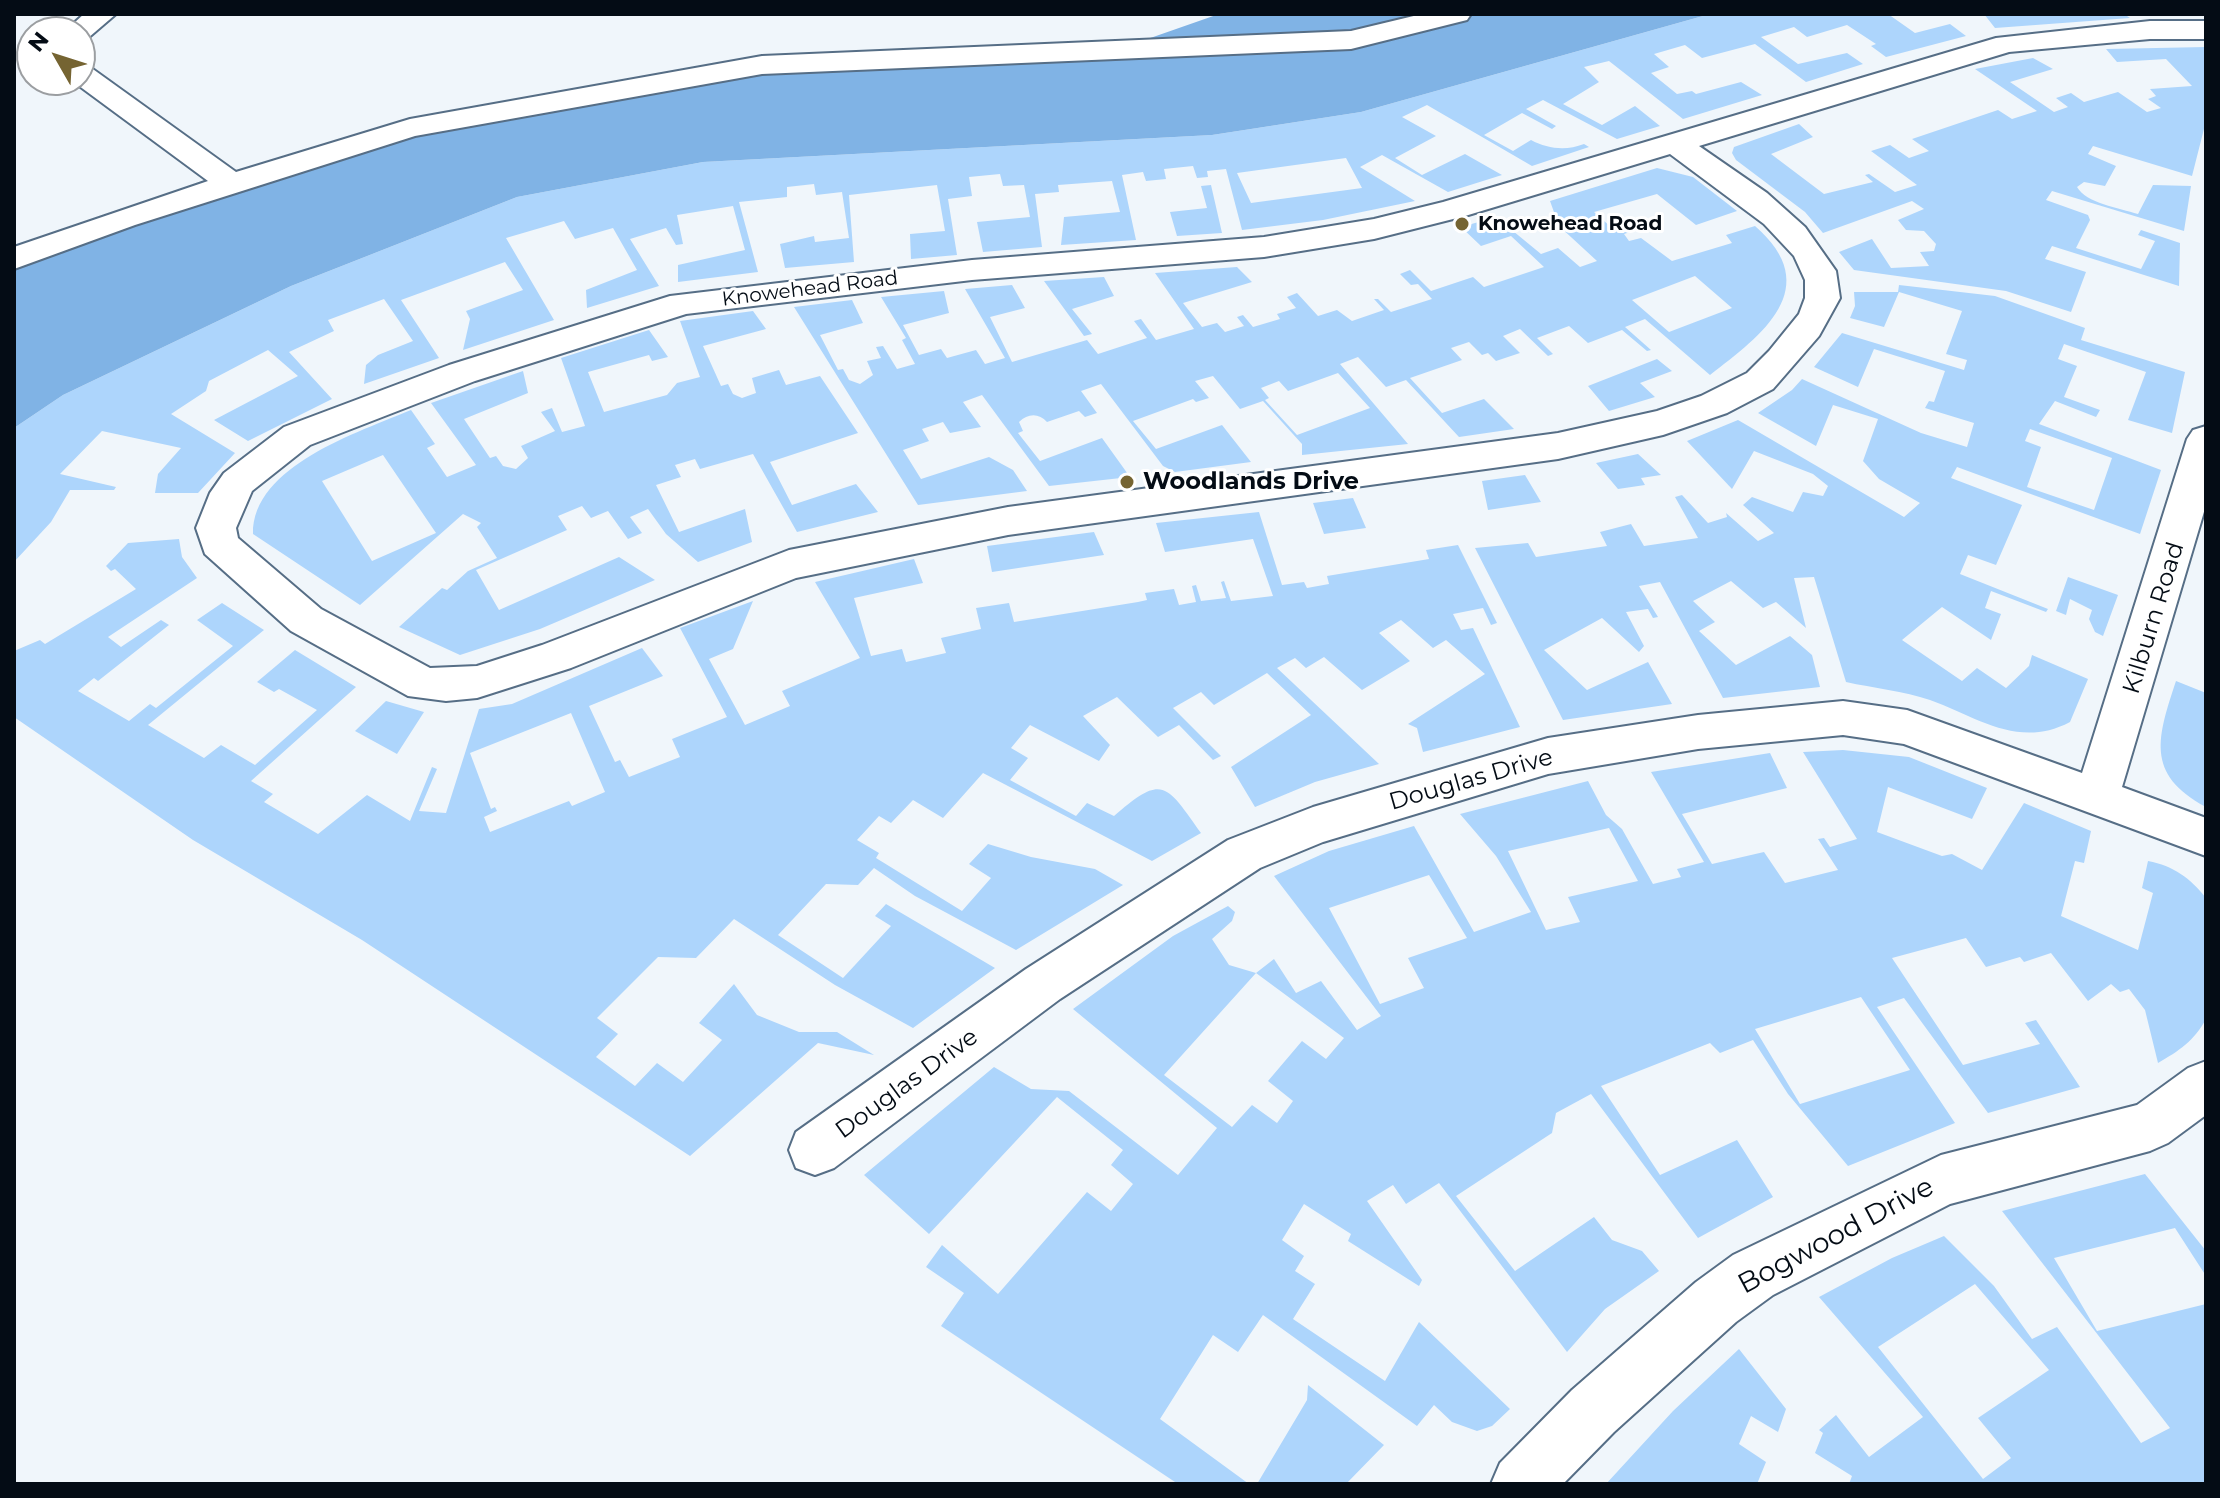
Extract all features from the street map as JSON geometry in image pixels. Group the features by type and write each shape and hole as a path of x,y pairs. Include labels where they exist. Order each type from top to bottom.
{"street":[{"path":"14,259 123,218 410,128 762,65 1351,40 1457,14"},
{"name":"Knowehead Road","path":"1675,143 1767,211 1804,247 1818,268 1824,297 1815,318 1760,380 1719,400 1639,429 1558,446 1008,521 789,565 556,657 477,682 446,685 423,684 306,620 219,544 216,528 224,503 238,482 297,436 462,373 682,304 972,270 1264,247 1399,224 2006,44 2150,30 2206,30"},
{"path":"96,85 232,184"},
{"name":"Kilburn Road","path":"2097,795 2169,571 2206,439"},
{"name":"Douglas Drive","path":"815,1150 1043,984 1244,854 1313,826 1548,756 1698,732 1843,718 1907,727 2206,837"},
{"name":"Bogwood Drive","path":"1521,1484 1593,1411 1716,1302 1753,1275 1941,1181 2006,1161 2150,1126 2206,1085"}],"shaded area":[{"path":"1219,14 1710,14 1361,112 1212,135 703,162 517,197 291,286 63,395 14,428 14,259 410,128 762,65 1116,50"},
{"path":"1710,14 1888,14 1915,33 1950,24 1966,36 1886,57 1871,46 1876,44 1847,25 1807,37 1794,27 1761,37 1798,64 1847,53 1863,64 1806,82 1755,44 1702,58 1685,45 1654,54 1669,67 1651,73 1677,94 1692,91 1696,94 1741,82 1762,95 1683,119 1609,61 1584,67 1599,82 1563,104 1602,125 1635,106 1660,126 1617,139 1543,100 1526,109 1556,126 1552,129 1522,113 1484,135 1513,151 1531,140 1557,148 1584,144 1589,147 1532,166 1427,105 1402,117 1436,136 1395,158 1422,175 1465,154 1502,175 1448,192 1382,155 1360,167 1415,201 1323,220 1242,230 1226,169 1207,171 1208,177 1197,178 1193,166 1164,169 1166,179 1146,181 1143,172 1122,175 1136,240 1061,245 1064,217 1120,212 1112,181 1058,185 1059,192 1035,194 1042,247 983,252 977,222 1030,217 1024,185 1003,186 1000,174 969,177 972,196 948,199 957,255 911,259 910,234 945,231 937,185 849,195 854,262 785,268 780,244 814,236 815,242 849,238 842,192 816,195 814,184 787,187 787,197 739,202 758,272 678,282 678,265 745,250 733,206 677,215 683,244 676,245 666,228 630,239 659,286 587,308 586,290 637,270 613,228 575,239 564,221 506,238 554,320 463,350 470,319 466,311 523,290 505,262 401,300 439,358 364,384 366,365 378,355 413,341 384,299 328,320 334,331 289,352 332,399 248,441 214,420 298,376 268,350 209,381 206,391 171,414 235,453 198,493 155,493 158,474 181,448 102,431 60,474 116,487 114,490 70,490 51,522 14,562 14,428 63,395 291,286 517,197 703,162 1212,135 1361,112","holes":["1346,158 1362,188 1251,203 1237,173"]},
{"path":"1984,14 2124,14 2130,18 1995,28"},
{"path":"2206,47 2206,121 2192,176 2093,146 2088,154 2116,166 2105,186 2084,182 2077,187 2095,201 2138,214 2153,185 2191,186 2184,231 2052,191 2046,200 2088,215 2090,220 2076,248 2141,269 2155,241 2138,235 2141,230 2180,243 2179,286 2052,246 2045,259 2086,272 2071,312 2006,291 1854,270 1839,252 1872,239 1891,268 1929,266 1920,252 1934,251 1936,244 1924,231 1906,230 1898,220 1924,209 1912,201 1823,233 1805,212 1736,160 1732,153 1734,147 1799,124 1813,137 1771,154 1824,194 1873,182 1865,175 1869,174 1895,192 1917,185 1871,151 1890,145 1909,158 1929,151 1912,139 1998,110 2012,119 2037,111 1975,69 2033,58 2053,69 2010,82 2054,112 2068,107 2056,98 2071,93 2084,102 2118,92 2147,112 2161,108 2148,99 2156,96 2150,89 2192,86 2166,59 2117,62 2106,49"},
{"path":"1657,168 1693,177 1737,211 1696,225 1657,194 1594,212 1612,228 1624,224 1633,231 1624,234 1629,241 1641,238 1672,261 1732,243 1726,235 1755,226 1776,249 1785,270 1786,290 1779,309 1749,344 1710,375 1645,319 1625,327 1651,350 1647,351 1622,330 1588,343 1569,326 1537,338 1553,354 1548,356 1520,329 1503,336 1520,353 1496,361 1488,353 1482,355 1469,342 1451,348 1462,360 1410,378 1442,413 1484,399 1514,429 1459,437 1406,380 1386,387 1358,357 1340,364 1408,444 1302,455 1302,444 1263,401 1240,409 1213,376 1195,381 1209,398 1196,402 1193,399 1133,421 1156,449 1222,425 1251,462 1175,472 1163,466 1101,384 1081,391 1097,413 1085,417 1079,411 1047,422 1041,417 1030,416 1019,422 1023,431 1018,433 1040,461 1102,438 1130,477 1049,486 982,395 963,402 981,427 950,433 943,422 922,429 929,441 903,450 921,479 989,457 1013,470 1027,491 918,505 794,307 852,300 863,323 820,335 838,370 843,369 849,380 860,384 873,375 867,361 881,358 876,347 883,346 897,369 915,364 902,340 906,338 881,297 944,291 949,313 903,325 919,355 941,349 947,358 976,350 985,364 1005,358 965,289 1012,285 1025,308 990,317 1012,362 1087,340 1098,354 1147,338 1134,321 1141,319 1156,340 1194,329 1155,273 1237,267 1252,282 1183,303 1202,327 1217,323 1225,332 1244,326 1237,317 1243,315 1253,327 1280,319 1277,314 1296,308 1287,297 1297,293 1318,316 1337,310 1352,321 1384,310 1374,299 1378,299 1391,312 1432,299 1418,284 1411,285 1400,274 1410,270 1431,291 1473,277 1484,287 1544,267 1511,236 1481,246 1461,227 1496,217 1541,254 1558,248 1580,267 1597,261 1559,226 1550,201","holes":["1695,276 1732,308 1669,332 1632,300","1338,373 1370,408 1297,435 1265,400 1269,398 1261,388 1279,381 1288,391"]},
{"path":"1211,185 1222,233 1177,236 1170,212 1207,208 1201,186"},
{"path":"1104,277 1114,296 1072,309 1092,334 1084,336 1044,281"},
{"path":"1899,285 1995,296 2085,328 2081,340 2185,372 2172,433 2128,420 2146,372 2064,344 2058,359 2077,366 2064,397 2100,410 2096,417 2055,401 2039,424 2161,470 2140,534 1957,467 1951,478 2022,505 1996,565 1968,555 1960,574 2048,609 2046,612 1991,591 1985,608 2001,614 1991,640 1942,607 1902,640 1962,681 1977,668 2006,688 2029,666 2032,655 2088,679 2070,722 2051,730 2016,732 1920,697 1846,682 1814,577 1794,578 1806,628 1776,602 1763,608 1731,581 1693,601 1715,622 1699,631 1736,665 1790,636 1812,655 1820,687 1723,698 1660,582 1639,586 1658,617 1653,618 1648,609 1626,612 1644,646 1639,652 1602,618 1544,650 1587,690 1648,662 1672,704 1563,720 1475,548 1528,543 1536,557 1607,546 1600,532 1631,524 1644,546 1698,538 1675,497 1682,495 1708,523 1727,517 1726,513 1758,541 1774,533 1743,505 1752,497 1793,512 1803,492 1823,496 1828,486 1813,474 1754,451 1732,489 1687,441 1738,420 1904,517 1920,503 1879,479 1863,461 1878,419 1833,405 1816,446 1758,413 1792,390 1802,379 1921,433 1967,447 1974,423 1925,408 1929,401 1934,402 1945,371 1874,349 1858,387 1814,367 1842,333 1964,370 1967,360 1946,354 1962,311 1899,292 1884,327 1850,318 1855,306 1854,292 1898,292","holes":["2030,429 2112,458 2094,510 2027,487 2041,447 2025,441"]},
{"path":"753,311 766,329 703,346 721,386 728,384 733,394 742,398 756,393 752,378 779,370 786,385 820,376 858,433 770,462 792,505 856,484 878,512 797,532 753,454 700,469 695,459 675,465 681,477 656,485 679,532 745,509 752,542 698,562 666,534 648,509 630,517 642,533 628,539 608,511 591,518 582,506 558,516 567,530 476,570 499,610 619,557 655,580 540,629 460,655 399,627 442,588 447,590 468,571 497,558 477,527 481,523 463,514 360,605 253,534 257,510 270,489 289,471 338,441 411,410 435,444 427,448 447,477 476,465 431,403 523,371 528,393 464,419 490,458 496,456 503,466 516,469 528,458 521,446 555,431 541,412 552,408 562,432 585,426 561,358 649,330 668,357 652,361 649,355 588,372 604,412 667,395 677,383 700,377 680,321","holes":["383,455 436,533 372,561 322,481"]},
{"path":"1657,359 1672,371 1640,383 1655,397 1609,411 1588,386"},
{"path":"1638,454 1661,475 1641,478 1645,485 1618,489 1596,463"},
{"path":"1525,475 1541,502 1488,510 1482,481"},
{"path":"1353,498 1366,528 1324,534 1313,503"},
{"path":"1259,512 1282,585 1304,582 1307,588 1329,584 1327,576 1429,559 1426,550 1458,545 1497,623 1491,625 1483,608 1453,614 1461,630 1473,628 1520,727 1423,752 1417,728 1408,724 1485,674 1446,640 1433,648 1401,620 1379,633 1410,661 1362,690 1324,657 1306,668 1295,658 1277,668 1379,764 1315,782 1255,807 1231,767 1311,715 1267,673 1214,705 1201,692 1173,708 1221,756 1213,760 1179,725 1158,737 1117,697 1083,716 1110,745 1099,761 1030,725 1011,748 1028,758 1010,780 1076,816 1087,803 1114,816 1143,794 1163,790 1180,804 1201,833 1152,861 983,773 943,818 913,800 891,823 879,816 857,840 879,853 876,858 962,911 991,878 969,864 988,844 1031,857 1095,869 1123,885 1016,950 915,896 874,868 858,885 826,884 778,935 843,978 891,926 875,916 886,904 995,968 913,1028 835,985 734,919 696,958 658,957 597,1018 618,1034 596,1057 635,1086 657,1063 683,1082 722,1040 699,1023 734,984 757,1015 799,1032 837,1032 874,1055 818,1043 690,1156 362,940 193,840 14,717 14,651 40,640 45,644 136,589 115,569 111,571 106,566 128,543 179,539 182,557 197,578 108,637 121,647 161,620 169,625 98,681 94,678 78,691 129,721 150,704 156,708 233,646 197,620 222,603 264,630 148,725 204,758 221,745 255,765 317,710 279,689 274,692 257,682 295,650 356,687 251,781 273,794 264,802 318,834 367,795 410,821 432,767 437,769 419,811 446,813 479,709 512,704 642,648 663,676 589,706 615,762 620,760 629,777 680,757 672,739 727,717 680,628 753,601 733,649 709,659 745,725 790,706 782,691 860,658 815,582 914,559 923,583 854,598 871,656 902,649 906,662 946,653 941,638 981,629 976,608 1009,603 1014,622 1138,602 1147,600 1145,593 1174,589 1179,605 1196,602 1192,586 1196,585 1201,601 1226,598 1221,582 1224,581 1231,601 1273,596 1253,539 1165,552 1156,523","holes":["571,713 605,792 572,806 569,801 490,832 484,817 497,811 495,807 491,809 470,753"]},
{"path":"1094,532 1104,555 992,572 987,546"},
{"path":"2068,577 2118,595 2103,636 2095,632 2089,619 2092,610 2070,599 2066,615 2056,611"},
{"path":"2176,681 2206,693 2206,807 2173,781 2161,752 2164,719"},
{"path":"386,701 424,712 397,754 355,731"},
{"path":"1843,750 1909,757 1987,788 1972,819 1888,787 1877,832 1942,856 1952,854 1982,870 2024,803 2091,831 2084,863 2075,861 2061,916 2138,950 2153,893 2142,888 2148,861 2181,874 2206,898 2206,1019 2201,1027 2185,1045 2158,1063 2145,1010 2129,989 2120,992 2111,984 2088,1001 2051,953 2024,962 2020,957 1986,967 1966,938 1892,958 1963,1065 2040,1044 2025,1023 2036,1020 2080,1087 1988,1113 1904,998 1877,1007 1955,1123 1848,1166 1788,1094 1753,1040 1720,1053 1710,1043 1601,1086 1660,1175 1737,1140 1773,1197 1698,1238 1591,1094 1556,1113 1552,1133 1456,1196 1515,1271 1594,1217 1612,1240 1642,1251 1659,1271 1605,1309 1567,1352 1439,1183 1406,1204 1393,1185 1367,1201 1422,1280 1419,1286 1348,1241 1351,1234 1304,1204 1282,1240 1304,1256 1295,1271 1315,1284 1293,1319 1385,1381 1419,1322 1510,1409 1492,1426 1477,1431 1452,1422 1434,1405 1417,1426 1263,1315 1238,1352 1213,1335 1160,1419 1249,1484 1178,1484 941,1326 964,1293 926,1267 942,1245 998,1294 1087,1192 1111,1211 1133,1184 1111,1165 1123,1150 1057,1097 929,1234 864,1175 994,1067 1031,1089 1069,1091 1178,1175 1217,1128 1073,1009 1173,936 1228,906 1235,912 1232,921 1212,939 1229,965 1256,973 1274,959 1296,993 1321,981 1357,1030 1381,1016 1274,876 1329,851 1414,826 1474,932 1531,912 1496,856 1460,814 1588,781 1606,815 1622,829 1653,884 1681,877 1677,869 1704,862 1651,772 1770,753 1787,788 1682,814 1712,864 1764,852 1785,883 1838,870 1818,839 1824,838 1830,847 1857,839 1803,752","holes":["1609,828 1638,881 1568,897 1580,922 1546,930 1508,851","1429,875 1467,938 1408,958 1424,988 1380,1004 1329,908","1256,973 1344,1038 1326,1059 1302,1041 1268,1081 1293,1101 1277,1123 1252,1105 1232,1127 1164,1075","1861,997 1910,1070 1800,1104 1755,1029"]},
{"path":"2145,1174 2206,1251 2206,1276 2175,1228 2054,1258 2097,1331 2206,1304 2206,1484 1849,1484 1852,1476 1815,1453 1823,1433 1819,1430 1836,1415 1869,1457 1923,1417 1819,1297 1892,1258 1944,1236 1994,1286 2032,1339 2057,1327 2141,1443 2170,1428 2002,1211","holes":["1975,1284 2049,1370 1978,1418 2011,1458 1983,1479 1878,1347"]},
{"path":"1739,1349 1786,1409 1778,1432 1751,1416 1739,1444 1766,1462 1757,1484 1606,1484 1673,1411"},
{"path":"1308,1385 1384,1445 1346,1484 1257,1484 1307,1400"}],"place":[{"name":"Knowehead Road","path":"1462,224"},
{"name":"Woodlands Drive","path":"1127,482"}]}
